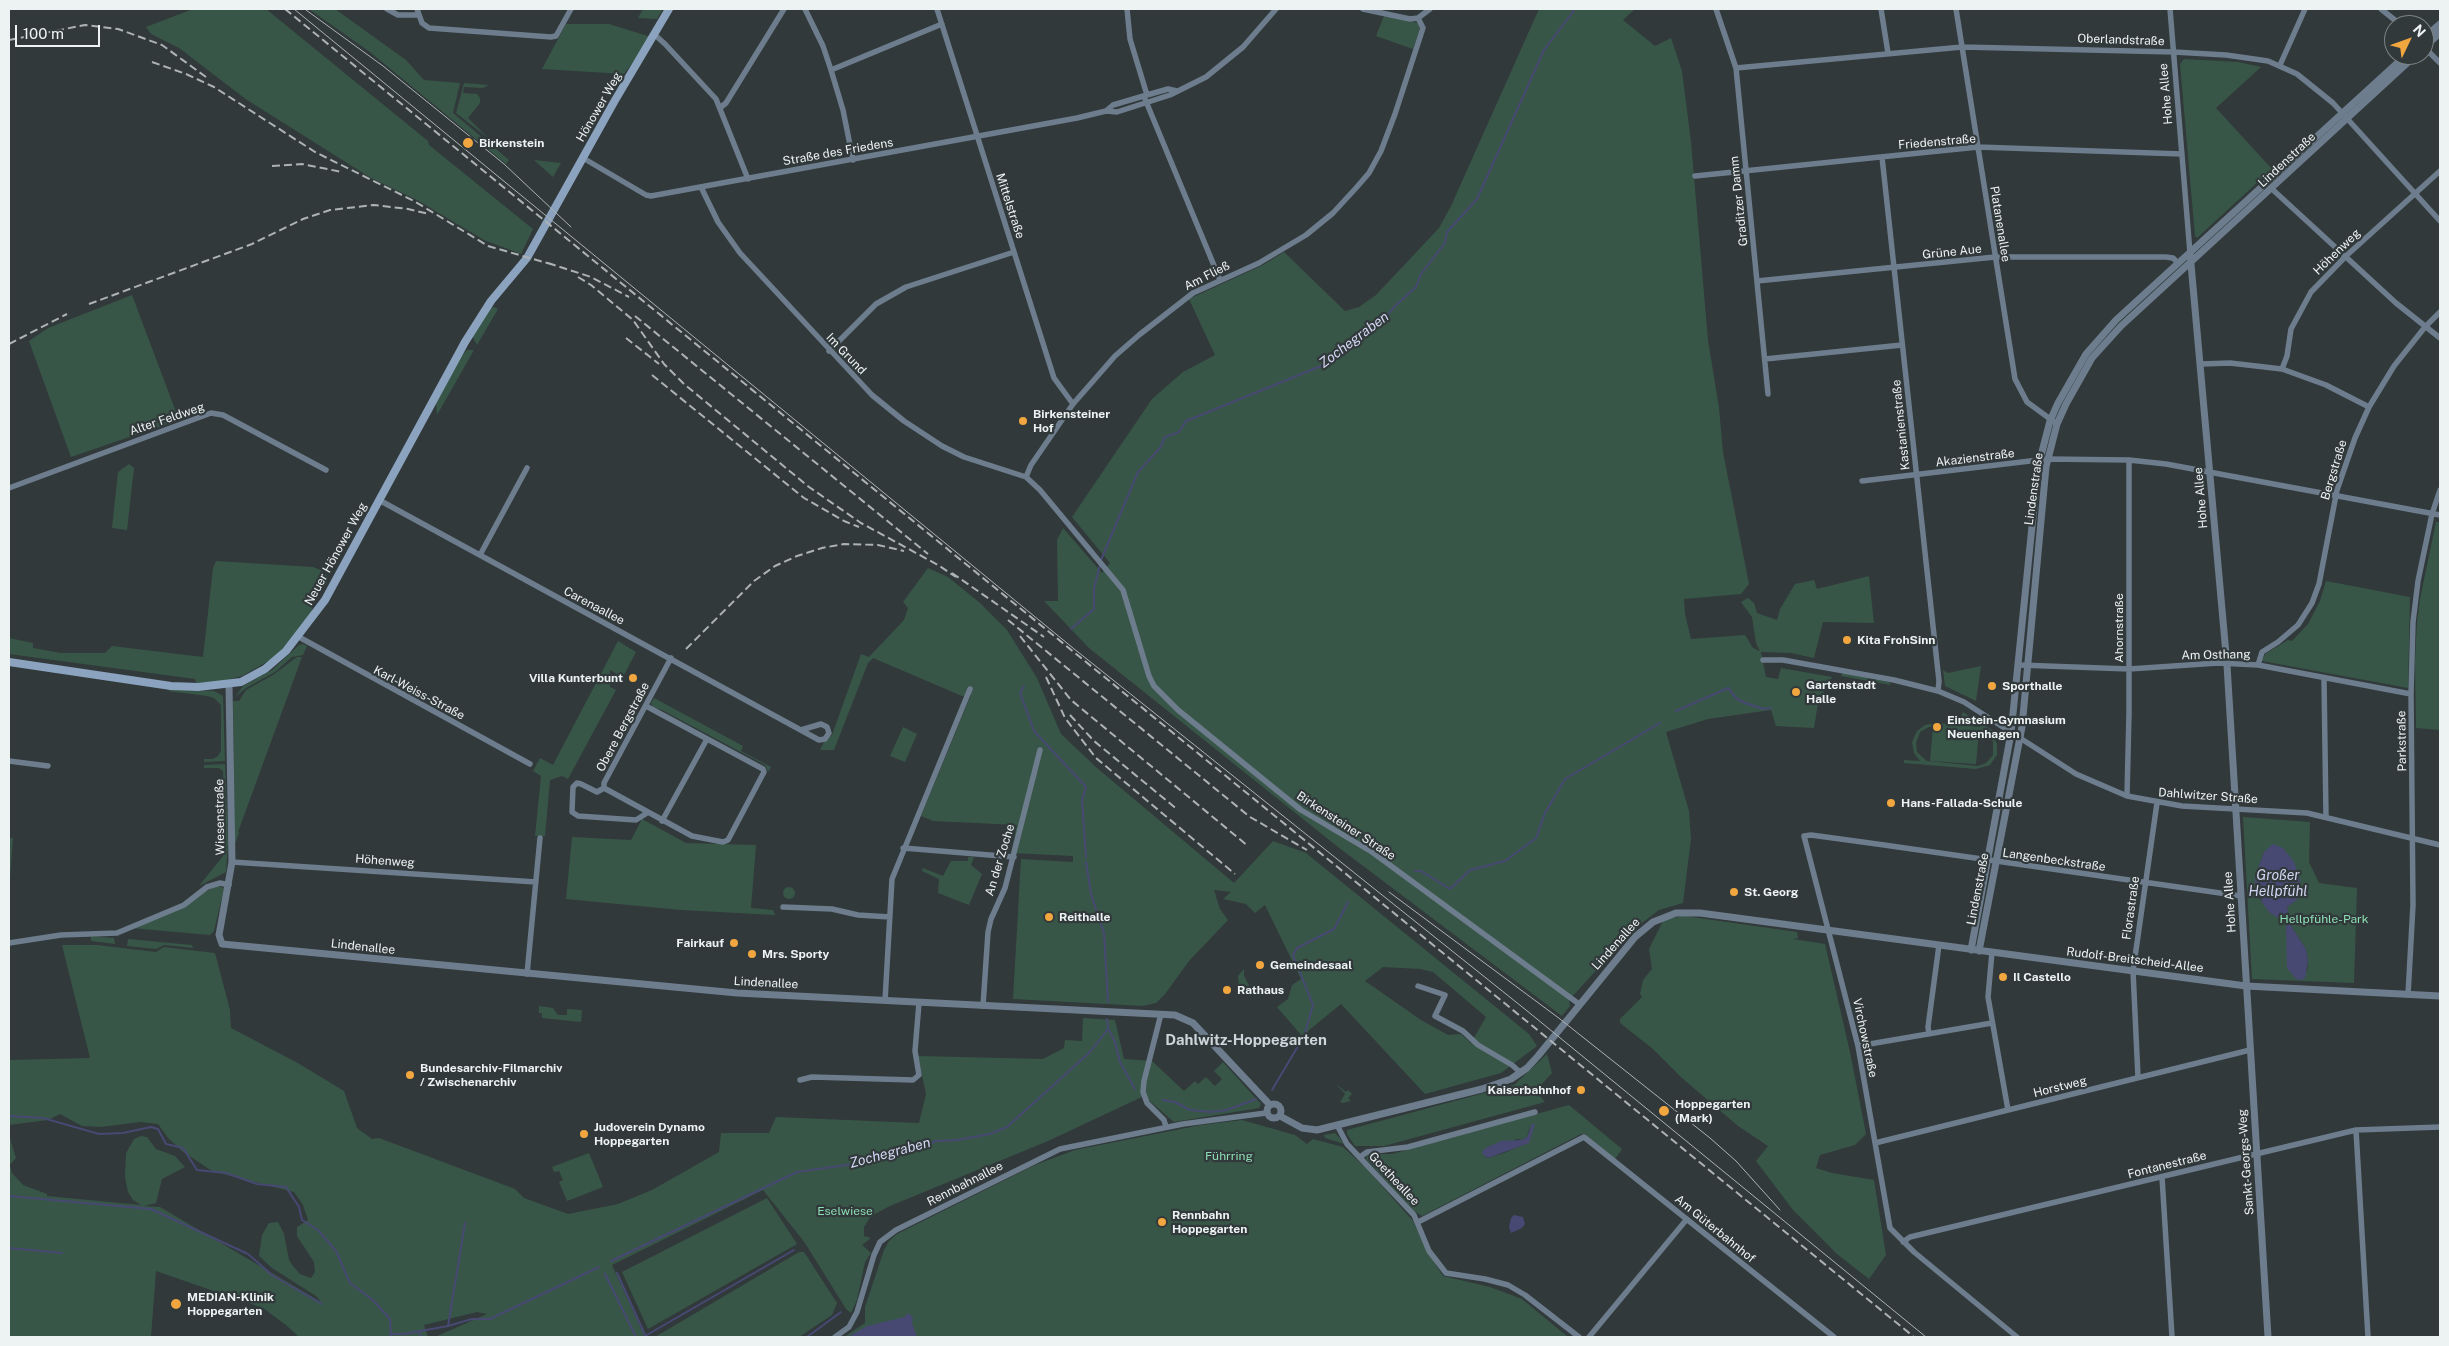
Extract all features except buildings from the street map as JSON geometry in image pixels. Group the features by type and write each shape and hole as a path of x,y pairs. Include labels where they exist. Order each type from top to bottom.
{"main road":[{"name":"Hönower Weg","path":"549,218 669,9"},
{"name":"Neuer Hönower Weg","path":"9,662 171,686 198,687 241,682 265,669 299,637 325,600 474,326 491,301 527,258 549,218"}],"street":[{"path":"387,9 398,15 418,12 422,23 428,28 556,36 571,9"},
{"path":"721,107 726,103 784,9"},
{"path":"805,9 823,46 831,70 843,110 853,160"},
{"name":"Mittelstraße","path":"937,9 1054,378 1073,404"},
{"path":"1126,9 1130,39 1147,103 1220,280"},
{"name":"Straße des Friedens","path":"583,158 646,195 853,160 1106,111 1117,112 1147,103 1206,77 1234,56 1276,9"},
{"path":"1363,9 1410,19 1418,18 1430,9"},
{"name":"Graditzer Damm","path":"1716,9 1736,68 1768,394"},
{"path":"1881,9 1888,53"},
{"name":"Platanenallee","path":"1956,9 2015,379 2027,402 2053,422"},
{"name":"Hohe Allee","path":"2170,9 2227,664 2246,986"},
{"path":"2280,65 2305,9"},
{"name":"Am Fließ","path":"1026,477 1031,465 1073,404 1115,356 1144,330 1187,297 1259,263 1306,235 1333,214 1369,173 1395,114 1423,28 1418,18"},
{"path":"831,70 942,24"},
{"path":"654,35 681,61 721,107 748,179"},
{"name":"Oberlandstraße","path":"1736,68 1962,47 2174,52 2243,57 2280,65 2311,84 2345,116 2440,221"},
{"name":"Lindenstraße","path":"1970,950 2023,666 2053,422 2104,343 2272,189 2396,65"},
{"name":"Lindenstraße","path":"1979,951 2019,738 2039,461 2068,383 2086,354 2116,320 2178,263 2404,65"},
{"name":"Straße des Friedens","path":"1106,111 1113,105 1168,89 1177,91"},
{"name":"Friedenstraße","path":"1695,176 1978,147 2182,154"},
{"name":"Kastanienstraße","path":"1882,157 1938,691"},
{"name":"Höhenweg","path":"2282,370 2287,356 2291,329 2302,306 2317,285 2346,256 2440,171"},
{"name":"Im Grund","path":"701,187 718,222 740,253 829,351 872,395 928,438 964,457 1026,477"},
{"path":"2272,189 2396,303 2440,338"},
{"path":"829,351 876,304 906,287 1014,252"},
{"name":"Grüne Aue","path":"1757,281 1995,258 2166,257 2178,263"},
{"name":"Bergstraße","path":"2258,665 2262,652 2278,642 2298,625 2312,603 2319,584 2335,496 2355,438 2369,407 2394,366 2425,326 2440,312"},
{"path":"1765,359 1902,345"},
{"path":"2201,364 2230,363 2282,370 2326,385 2369,407"},
{"name":"Alter Feldweg","path":"9,488 211,413 223,415 326,470"},
{"name":"Akazienstraße","path":"1862,481 2048,459 2130,460 2166,464 2440,516"},
{"name":"Ahornstraße","path":"2126,796 2130,460"},
{"path":"480,555 527,468"},
{"name":"Birkensteiner Straße","path":"1026,477 1040,490 1123,590 1149,676 1154,686 1178,710 1301,810 1372,852 1579,1004"},
{"name":"Parkstraße","path":"2408,994 2411,974 2413,838 2411,694 2415,602 2432,514 2440,490"},
{"name":"Carenaallee","path":"379,500 801,730"},
{"name":"Karl-Weiss-Straße","path":"299,637 530,764"},
{"name":"Obere Bergstraße","path":"647,813 636,820 574,814 572,812 573,787 577,783 597,792 604,788 604,783 671,658"},
{"name":"Dahlwitzer Straße","path":"1763,660 1783,660 1894,680 1938,691 1964,702 2076,774 2126,796 2157,803 2307,813 2440,845"},
{"name":"Am Osthang","path":"2023,666 2129,669 2227,664 2258,665 2411,694"},
{"path":"2324,679 2326,817"},
{"name":"Wiesenstraße","path":"225,945 220,941 219,935 232,862 229,684"},
{"path":"885,1001 892,879 903,848 970,689"},
{"path":"604,788 662,821 701,839 723,842 727,840 740,818 764,769 646,706"},
{"path":"662,821 707,738"},
{"name":"An der Zoche","path":"983,1006 988,932 991,919 1005,888 1014,857 1040,750"},
{"path":"9,761 48,766"},
{"name":"Florastraße","path":"2138,1077 2133,971 2157,803"},
{"name":"Langenbeckstraße","path":"1804,836 1811,835 2241,896"},
{"name":"Virchowstraße","path":"1804,836 1858,1046 1890,1228 1903,1242 2018,1337"},
{"path":"527,974 540,838"},
{"path":"903,848 1014,857"},
{"name":"Höhenweg","path":"232,862 536,882"},
{"path":"9,943 61,935 117,932 184,905 207,887 220,883 229,885"},
{"path":"783,906 832,909 890,917"},
{"name":"Lindenallee","path":"1266,1114 1271,1119 1280,1116 1306,1130 1317,1130 1499,1084 1521,1073 1538,1056 1640,932 1653,922 1670,914 1700,913 1828,930"},
{"name":"Rudolf-Breitscheid-Allee","path":"1828,930 2246,986 2440,996"},
{"name":"Lindenallee","path":"225,945 729,993 1161,1014 1182,1017 1194,1023 1270,1105 1275,1104 1280,1107 1280,1116"},
{"path":"1929,1034 1928,1027 1939,945"},
{"path":"1992,952 1988,988 1992,1023 2008,1110"},
{"path":"1418,986 1444,995 1435,1016 1463,1030 1478,1046 1512,1065 1521,1073"},
{"name":"Sankt-Georgs-Weg","path":"2246,986 2268,1337"},
{"path":"800,1080 812,1077 914,1080 919,1075 915,1051 919,1003"},
{"path":"1161,1014 1143,1092 1147,1103 1164,1120 1166,1127"},
{"path":"1858,1046 1992,1023"},
{"name":"Horstweg","path":"1875,1143 2250,1050"},
{"path":"1266,1114 1270,1105"},
{"path":"1360,1157 1367,1152 1408,1147 1535,1112"},
{"name":"Rennbahnallee","path":"836,1337 852,1322 874,1255 880,1242 891,1233 1052,1152 1166,1127 1226,1117 1266,1114"},
{"name":"Goetheallee","path":"1338,1125 1347,1144 1414,1215 1429,1251 1446,1273 1486,1279 1508,1285 1526,1295 1579,1337"},
{"name":"Fontanestraße","path":"1903,1242 1910,1237 2356,1130 2440,1127"},
{"path":"2356,1130 2368,1337"},
{"name":"Am Güterbahnhof","path":"1418,1222 1584,1137 1834,1337"},
{"path":"2162,1177 2172,1337"},
{"path":"1588,1337 1687,1219"}],"green space":[{"path":"193,9 266,9 533,229 521,254 484,240 417,200 371,178 247,100 179,48 151,34 146,27"},
{"path":"309,9 335,9 406,60 424,80 460,83 453,113 509,160 506,164 370,52"},
{"path":"643,9 663,9 657,19 638,18"},
{"path":"1539,9 1635,9 1623,20 1655,46 1671,38 1682,71 1691,142 1708,340 1719,408 1723,452 1749,584 1741,594 1684,599 1685,614 1691,639 1745,635 1753,648 1760,651 1756,643 1752,617 1741,602 1748,598 1754,603 1757,613 1777,620 1780,609 1795,584 1814,580 1817,589 1869,576 1874,623 1823,622 1814,658 1791,653 1761,652 1766,677 1778,679 1781,668 1832,677 1818,703 1814,728 1776,726 1771,710 1708,719 1666,732 1689,811 1691,839 1683,903 1659,910 1634,929 1569,1000 1570,1006 1562,1016 1338,847 1089,648 1044,601 1058,601 1057,540 1063,528 1102,573 1110,563 1072,517 1152,399 1183,372 1215,355 1189,299 1263,265 1284,252 1345,311 1359,307 1376,295 1439,228 1451,206"},
{"path":"1384,16 1418,23 1420,26 1419,32 1413,49 1376,36"},
{"path":"566,24 609,24 651,37 624,74 542,69"},
{"path":"2184,59 2238,62 2261,67 2216,108 2272,169 2197,238 2195,236 2180,64"},
{"path":"464,83 489,85 483,88 464,87 463,93 477,94 480,98 480,103 468,118 488,138 456,113"},
{"path":"534,160 561,163 553,177"},
{"path":"132,295 179,420 71,457 29,341 48,328"},
{"path":"490,308 498,309 477,345 472,336"},
{"path":"467,350 474,350 437,415 436,404 461,356"},
{"path":"129,464 134,468 127,530 112,528 118,472"},
{"path":"2436,522 2440,522 2440,730 2416,728 2415,661 2417,622"},
{"path":"216,561 313,567 323,571 328,577 327,583 313,604 311,613 286,646 272,659 242,676 217,682 196,683 195,679 9,654 9,638 33,643 33,648 61,653 105,653 112,646 203,657 213,568"},
{"path":"928,568 948,577 980,603 1007,630 1037,678 1061,734 1097,768 1234,883 1273,841 1306,853 1529,1034 1537,1046 1501,1073 1425,1094 1341,1004 1308,1031 1307,1037 1302,1036 1277,1007 1288,999 1292,985 1301,979 1265,905 1255,913 1246,904 1223,899 1231,892 1214,890 1220,909 1228,920 1189,961 1165,994 1156,1003 1143,1006 1013,999 1021,859 1073,862 1073,856 1011,853 1017,825 933,821 921,816 971,695 962,696 873,658 868,663 834,750 820,750 824,742 832,735 861,654 869,657 904,620 908,608 903,602","holes":["1383,967 1420,969 1433,972 1486,1017 1471,1043 1461,1034 1448,1035 1421,1020 1365,981"]},
{"path":"2326,581 2410,597 2408,688 2262,661 2265,654 2288,640 2292,641 2308,624 2320,601"},
{"path":"618,641 636,652 623,677 610,670 610,687 616,690 568,779 562,776 550,780 545,836 535,836 541,776 533,771 540,758 553,765"},
{"path":"299,645 307,646 303,655 292,657 275,672 246,688 235,697 243,686 272,670"},
{"path":"297,657 302,657 235,844 233,701 239,701 246,690 273,675"},
{"path":"1981,666 1976,701 1945,686 1943,670 1948,673"},
{"path":"1843,673 1889,682 1891,685 1841,676"},
{"path":"167,691 214,691 223,696 225,761 204,762 204,759 213,759 218,756 221,751 221,705 214,698 208,696"},
{"path":"654,698 743,746 741,751 771,767 768,772 765,765 653,707 651,703"},
{"path":"1963,712 1997,733 1996,735 1992,734 1997,744 1997,755 1990,765 1976,769 1904,763 1904,760 1920,761 1914,753 1912,742 1917,731 1925,725 1935,723 1981,727 1961,716","holes":["1929,727 1983,731 1993,741 1993,755 1986,763 1978,766 1927,761 1917,752 1916,743 1920,732"]},
{"path":"903,727 917,734 905,762 890,756"},
{"path":"1933,727 1979,731 1976,764 1930,761"},
{"path":"225,764 228,841 226,872 199,886 223,856 225,846 223,771 219,768 204,768 204,765"},
{"name":"Hellpfühle-Park","path":"2243,817 2310,822 2309,862 2319,883 2357,888 2354,983 2252,979","holes":["2283,848 2287,854 2295,901 2287,907 2290,922 2280,919 2259,898 2255,883 2255,877 2264,852","2291,926 2306,949 2307,971 2288,952 2286,928"]},
{"path":"642,819 686,843 756,845 751,908 773,910 775,915 681,910 566,899 572,837 631,840"},
{"path":"9,838 13,838 9,891"},
{"path":"968,857 974,857 971,865 982,874 969,905 938,893 939,879 922,871 923,868 943,876 951,861 968,861"},
{"path":"218,886 224,888 214,931 210,935 131,928 186,907 204,892"},
{"path":"787,887 791,887 795,893 791,899 787,899 783,895 783,891"},
{"path":"1685,916 1797,932 1798,938 1793,939 1825,944 1850,1052 1866,1134 1855,1145 1820,1155 1816,1168 1832,1173 1874,1180 1886,1255 1869,1279 1837,1254 1793,1210 1756,1161 1768,1146 1738,1126 1682,1078 1653,1049 1620,1023 1620,1019 1642,997 1640,994 1643,980 1652,969 1649,949 1663,921"},
{"path":"91,936 114,938 115,944 91,941"},
{"path":"128,939 192,945 193,948 164,945 156,949 127,946"},
{"name":"Eselwiese","path":"62,945 97,945 156,952 164,947 215,953 230,1010 231,1028 296,1062 344,1091 357,1128 372,1139 379,1138 515,1189 524,1198 568,1214 618,1204 652,1190 719,1152 721,1133 769,1133 776,1117 919,1123 926,1094 918,1056 1043,1059 1064,1048 1065,1040 1082,1041 1083,1018 1115,1020 1124,1059 1152,1061 1184,1091 1195,1081 1198,1084 1206,1077 1215,1086 1222,1079 1214,1071 1223,1062 1261,1104 1259,1108 1174,1122 1144,1096 1048,1141 890,1206 871,1216 864,1227 864,1236 871,1238 862,1245 871,1253 865,1262 857,1300 851,1313 846,1309 805,1243 763,1190 612,1265 645,1337 435,1337 487,1314 477,1312 424,1325 428,1337 299,1337 263,1308 156,1271 151,1337 9,1337 9,1135 16,1158 10,1165 12,1173 23,1185 47,1194 47,1196 141,1205 133,1200 128,1192 125,1177 126,1153 134,1139 141,1136 147,1137 156,1149 175,1156 185,1167 162,1179 156,1203 144,1206 160,1207 321,1302 316,1296 272,1268 259,1256 262,1235 269,1223 278,1222 284,1234 289,1260 293,1266 300,1274 311,1278 315,1272 314,1262 297,1236 297,1227 308,1220 303,1205 294,1192 212,1171 182,1151 168,1138 158,1124 140,1122 101,1127 82,1126 60,1114 48,1120 9,1125 9,1060 90,1058"},
{"path":"1244,969 1244,976 1252,991 1250,997 1239,985 1238,976"},
{"path":"539,1006 553,1008 558,1015 567,1015 567,1009 582,1010 581,1022 542,1018 542,1013 539,1013"},
{"path":"1547,1054 1552,1073 1538,1088 1539,1095 1545,1102 1384,1146 1355,1146 1347,1134 1347,1130 1514,1085"},
{"path":"1336,1084 1352,1094 1348,1098 1351,1101 1340,1102 1345,1094"},
{"path":"1569,1105 1622,1149 1615,1159 1585,1134 1581,1134 1422,1216 1413,1210 1366,1159 1367,1155 1372,1152 1374,1154 1392,1154","holes":["1530,1126 1529,1142 1488,1158 1484,1156 1517,1139 1522,1140 1527,1137"]},
{"name":"Rennbahn Hoppegarten","path":"1242,1120 1295,1135 1307,1144 1313,1139 1343,1147 1368,1170 1413,1221 1428,1253 1443,1276 1490,1287 1522,1299 1568,1337 844,1337 865,1323 865,1307 884,1250 889,1241 897,1234 1035,1165 1075,1150 1201,1125"},
{"path":"1335,1133 1344,1144 1325,1138 1324,1135"},
{"path":"589,1153 603,1187 567,1201 559,1182 563,1180 559,1171 554,1172 552,1167"},
{"path":"767,1198 797,1244 648,1329 622,1272"},
{"path":"799,1252 804,1252 837,1303 832,1315 799,1337 655,1337"}],"water":[{"name":"Großer Hellpfühl","path":"2273,844 2283,848 2294,862 2300,879 2298,899 2287,907 2290,922 2287,923 2270,913 2263,904 2255,883 2255,877 2264,852"},
{"path":"2291,926 2306,949 2308,961 2305,978 2301,980 2296,979 2287,968 2286,927"},
{"path":"1532,1124 1535,1124 1529,1143 1488,1158 1482,1154 1484,1149 1501,1141 1522,1140 1527,1137"},
{"path":"1514,1215 1523,1217 1525,1224 1522,1228 1511,1233 1509,1227 1511,1218"},
{"path":"907,1313 913,1317 912,1323 917,1337 848,1337 867,1326 905,1317"}],"waterway":[{"name":"Zochegraben","path":"1101,560 1138,472 1160,448 1165,437 1179,432 1186,421 1326,364 1383,321 1395,306 1416,287 1421,274 1445,243 1447,232 1477,199 1544,50 1575,9"},
{"name":"Zochegraben","path":"1071,629 1094,609 1094,588 1100,565"},
{"name":"Zochegraben","path":"1024,686 1020,693 1034,731 1086,787 1082,800 1086,857"},
{"path":"1676,711 1728,688 1737,699 1745,703 1764,709 1771,708"},
{"path":"1415,871 1421,871 1450,889 1470,870 1505,861 1536,838 1545,813 1565,779 1660,723"},
{"name":"Zochegraben","path":"1086,862 1091,894 1104,933 1108,1002"},
{"path":"1272,1090 1304,1036 1313,1005 1293,955 1297,948 1334,929 1348,902"},
{"name":"Zochegraben","path":"611,1261 797,1172 868,1162 936,1141 957,1140 990,1134 1007,1127 1090,1052 1108,1029 1107,1019"},
{"path":"1109,1030 1115,1042 1120,1062 1135,1089"},
{"path":"1163,1100 1175,1102 1190,1110 1211,1112 1227,1110 1256,1099"},
{"path":"9,1116 43,1118 99,1134 123,1133 151,1127 158,1129 166,1144 183,1148 197,1170 226,1173 257,1184 286,1187 299,1207 302,1220 318,1230 336,1251 350,1283 373,1300 390,1319 391,1337"},
{"path":"9,1196 151,1209 248,1254 272,1275 322,1304"},
{"path":"448,1326 465,1223"},
{"path":"9,1248 62,1253"},
{"path":"645,1336 794,1250"},
{"name":"Zochegraben","path":"390,1334 404,1334 448,1326 472,1319 490,1319 599,1267"},
{"path":"617,1273 646,1337"},
{"path":"605,1274 636,1337"},
{"path":"807,1337 841,1312"},
{"name":"Zochegraben","path":"418,1332 422,1337"}],"tram line":[{"path":"294,9 1073,648 1526,1010 1926,1337"},
{"path":"306,10 383,66 504,164 571,227"},
{"path":"1389,892 1560,1019 1710,1138 1736,1161 1780,1210"}],"railway":[{"path":"285,9 1914,1337"},
{"path":"9,40 85,25 118,29 162,45 206,77"},
{"path":"152,62 186,74 214,87 315,152 414,201 488,246 554,265"},
{"path":"272,166 302,164 342,172"},
{"path":"89,304 252,244 303,219 330,210 374,205 408,209 429,214"},
{"path":"548,263 591,277 629,297"},
{"path":"578,277 591,285 633,320 664,364 684,384 809,487 861,523 938,565 956,577"},
{"path":"9,344 67,314"},
{"path":"635,316 928,554"},
{"path":"626,338 659,364"},
{"path":"652,375 804,498 844,521 859,527"},
{"path":"686,649 754,581 775,566 797,556 822,548 844,544 878,545 904,551"},
{"path":"952,573 1044,637"},
{"path":"1008,620 1250,817 1307,850"},
{"path":"1020,636 1071,700 1248,846"},
{"path":"1046,677 1065,718 1096,758 1235,874"},
{"path":"1070,715 1094,741 1178,810"}],"place":[{"name":"Birkenstein","path":"468,143"},
{"name":"Birkensteiner Hof","path":"1023,421"},
{"name":"Kita FrohSinn","path":"1847,640"},
{"name":"Villa Kunterbunt","path":"633,678"},
{"name":"Sporthalle","path":"1992,686"},
{"name":"Gartenstadt Halle","path":"1796,692"},
{"name":"Einstein-Gymnasium Neuenhagen","path":"1937,727"},
{"name":"Hans-Fallada-Schule","path":"1891,803"},
{"name":"St. Georg","path":"1734,892"},
{"name":"Reithalle","path":"1049,917"},
{"name":"Fairkauf","path":"734,943"},
{"name":"Mrs. Sporty","path":"752,954"},
{"name":"Gemeindesaal","path":"1260,965"},
{"name":"Il Castello","path":"2003,977"},
{"name":"Rathaus","path":"1227,990"},
{"name":"Bundesarchiv-Filmarchiv / Zwischenarchiv","path":"410,1075"},
{"name":"Kaiserbahnhof","path":"1581,1090"},
{"name":"Hoppegarten (Mark)","path":"1664,1111"},
{"name":"Judoverein Dynamo Hoppegarten","path":"584,1134"},
{"name":"Rennbahn Hoppegarten","path":"1162,1222"},
{"name":"MEDIAN-Klinik Hoppegarten","path":"176,1304"}],"district":[{"name":"Dahlwitz-Hoppegarten","path":"1246,1040"}],"park label":[{"name":"Führring","path":"1229,1156"}]}
